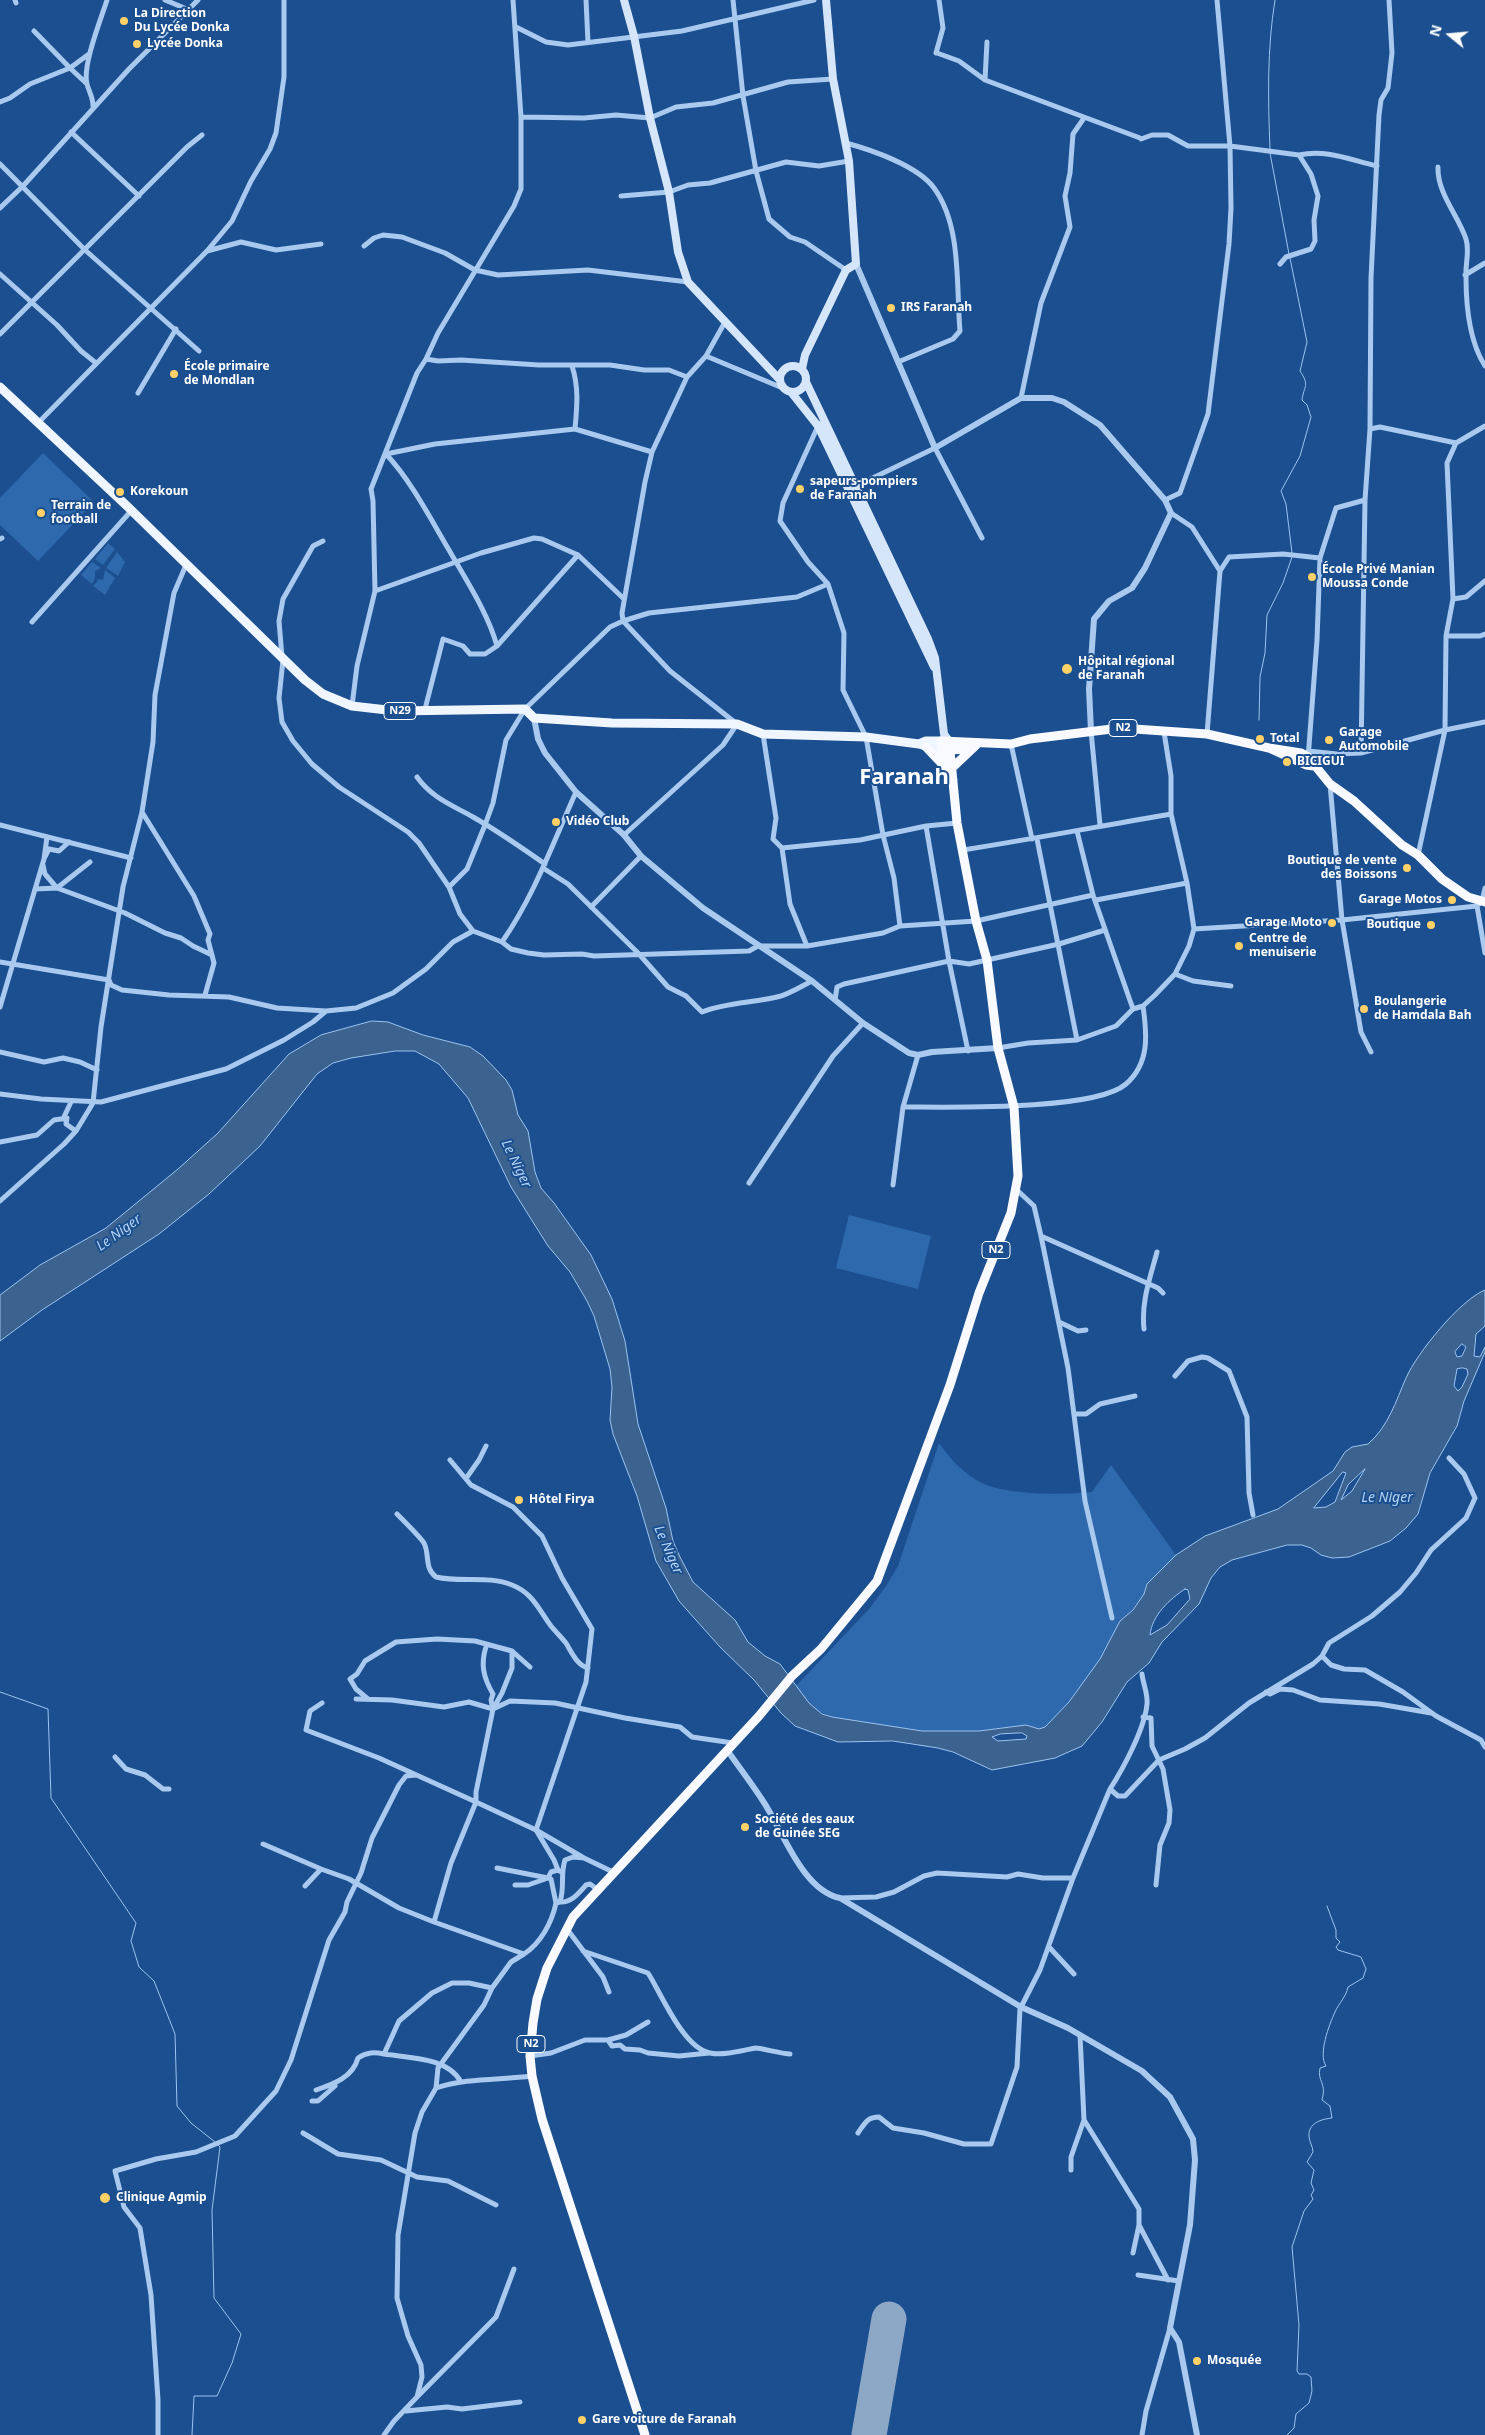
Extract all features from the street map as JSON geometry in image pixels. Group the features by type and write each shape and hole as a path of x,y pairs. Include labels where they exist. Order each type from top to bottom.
{"highway":[{"name":"N2","path":"645,2435 556,2167 532,2076 530,2056 537,2000 547,1968 573,1917 731,1747 792,1676 821,1648 864,1599 877,1581 950,1385 979,1293 1011,1213 1017,1190 1018,1176 1014,1106 998,1048 987,960 976,921 957,823 953,780 949,767 946,743 975,746 1011,744 1030,739 1120,728 1207,734 1301,753 1309,760"},
{"path":"922,746 949,767 975,746"},
{"path":"1309,760 1330,784 1354,801 1402,845 1418,855 1442,879 1468,897 1481,903"}],"main road":[{"path":"624,0 634,36 650,118 669,192 678,252 688,282 780,380 788,391 821,423"},
{"path":"802,369 806,355 846,270 856,264 849,161 833,80 826,0"},
{"path":"780,380 782,373 806,355"},
{"path":"765,364 802,369 806,375 806,382 821,423 928,639 935,658 946,743"},
{"path":"788,391 800,390 806,382"},
{"name":"N29","path":"0,387 131,511 282,659 323,694 352,706 396,711 525,708"},
{"path":"525,708 534,718 612,723 738,724 763,734 866,737 922,746"},
{"name":"N2","path":"922,746 946,743"}],"street":[{"path":"87,84 89,54 107,0"},
{"path":"165,0 189,10"},
{"path":"0,208 23,186 93,107 198,0"},
{"path":"38,423 207,251 232,221 255,172 270,149 276,133 284,77 284,0"},
{"path":"352,706 358,666 374,591 374,501 371,489 417,373 438,333 514,206 521,189 521,118 513,0"},
{"path":"586,0 588,42"},
{"path":"734,0 743,96 756,171 768,220 790,237 805,242 846,270"},
{"path":"516,27 546,42 559,44 588,42 682,31 736,20 814,0"},
{"path":"939,0 943,28 937,53 959,61 985,80 1084,118 1140,139 1152,135 1168,134 1188,146 1230,146 1299,155 1314,152 1337,155 1377,166"},
{"path":"1165,500 1180,493 1208,414 1229,244 1231,208 1230,146 1217,0"},
{"path":"1361,753 1365,500 1370,429 1370,278 1379,115 1381,100 1388,88 1392,53 1389,0"},
{"path":"34,31 87,84 93,98 93,107"},
{"path":"985,80 987,42"},
{"path":"0,102 10,98 30,84 70,68 89,54"},
{"path":"521,118 584,118 616,115 650,118 676,107 713,103 788,82 833,80"},
{"path":"1021,398 1041,303 1070,227 1066,213 1065,196 1070,174 1073,134 1084,118"},
{"path":"71,132 139,196"},
{"path":"0,334 187,147 202,135"},
{"path":"846,143 876,153 913,171 933,187 946,213 957,261 960,331 953,339 898,362"},
{"path":"1280,264 1286,257 1311,249 1315,241 1314,220 1318,196 1311,174 1299,155"},
{"path":"621,196 669,192 786,162 819,166 849,161"},
{"path":"0,164 85,250 199,351"},
{"path":"1438,167 1442,188 1466,239 1468,255 1466,275 1470,329 1479,356 1485,366"},
{"path":"364,246 374,238 383,235 402,237 445,253 475,270 498,275 588,270 688,282"},
{"path":"207,251 241,242 276,250 321,244"},
{"path":"1466,275 1485,263"},
{"path":"856,264 935,448 982,538"},
{"path":"0,274 57,325 80,351 96,363"},
{"path":"624,835 723,745 738,724 670,671 623,621 623,598 652,452 687,377 706,356 724,322"},
{"path":"138,393 176,329"},
{"path":"706,356 788,391"},
{"path":"426,358 438,361 461,360 572,366 610,365 644,370 669,370 687,377"},
{"path":"572,366 577,388 575,429"},
{"path":"852,488 935,448 1021,398 1052,398 1064,402 1100,425 1165,500 1170,513 1192,528 1220,571"},
{"path":"821,423 783,502 780,521 808,562 828,584 844,633 843,690 866,737 882,835 894,878 900,926"},
{"path":"1418,855 1446,730 1446,636 1453,599 1447,463 1456,443 1485,426"},
{"path":"1370,429 1380,427 1456,443"},
{"path":"386,454 435,444 575,429 652,452"},
{"path":"386,454 398,467 457,563 487,621 497,646"},
{"path":"1365,500 1336,508 1320,558 1309,760 1337,754 1361,753 1446,730 1485,722"},
{"path":"32,622 131,511"},
{"path":"1100,825 1089,689 1094,619 1109,601 1132,588 1145,568 1170,513"},
{"path":"374,591 481,553 534,538 542,539 578,555 623,598"},
{"path":"323,541 313,546 283,599 279,621 282,659 280,698 282,722 293,741 312,764 339,787 408,832 419,843 449,887 460,914 473,931 502,942 511,949 544,955 749,951 758,946 807,946 882,933 900,926 976,921 1052,904 1187,883"},
{"path":"1207,734 1220,571 1229,557 1283,554 1320,558"},
{"path":"425,709 443,639 462,646 470,654 485,654 497,646 578,555"},
{"path":"0,1200 76,1130 93,1103 120,913 142,812 153,742 155,695 174,593 186,566"},
{"path":"1453,599 1466,596 1485,581"},
{"path":"449,887 467,868 485,826 493,803 506,740 525,708 610,627 649,613 797,596 828,584"},
{"path":"1446,636 1480,636 1485,634"},
{"path":"534,718 538,739 545,753 576,792 624,835 641,856 703,908 812,981 863,1023 909,1053 918,1055 932,1052 998,1048 1028,1042 1078,1040 1116,1026 1133,1009 1143,1006 1175,974 1190,946 1194,929 1187,883 1171,814 1171,776 1164,732"},
{"path":"763,734 776,818 773,840 782,848 790,904 807,946"},
{"path":"1011,744 1052,904 1078,1040"},
{"path":"417,777 423,786 443,802 485,826 568,884 639,954 668,987 686,996 702,1012 726,1005 748,1003 766,997 781,996 812,981"},
{"path":"1330,784 1342,920 1361,1032 1371,1052"},
{"path":"502,942 518,918 544,866 576,792"},
{"path":"142,812 194,896 210,934 208,940 214,963 205,995"},
{"path":"963,850 1171,814"},
{"path":"782,848 860,840 926,826 957,823"},
{"path":"0,825 131,858"},
{"path":"926,826 942,924 968,1051"},
{"path":"1077,831 1105,930 1133,1009"},
{"path":"0,1007 44,859 47,837"},
{"path":"57,888 45,874 44,859 49,849 59,851 69,842"},
{"path":"592,907 641,856"},
{"path":"57,888 90,862"},
{"path":"35,889 57,888 120,913 131,915 165,934 181,938 212,955"},
{"path":"1485,888 1481,903 1485,953"},
{"path":"1194,929 1342,920 1481,903"},
{"path":"835,1000 837,987 844,984 949,961 969,964 1059,944 1105,930"},
{"path":"109,980 111,985 122,990 169,995 205,995 244,999 259,1005 277,1008 326,1010 356,1008 393,993 426,969 453,942 473,931"},
{"path":"0,962 109,980"},
{"path":"1175,974 1193,981 1231,986"},
{"path":"903,1107 1014,1106 1101,1097 1125,1085 1140,1067 1145,1051 1147,1034 1143,1006"},
{"path":"0,1094 93,1103 192,1080 226,1069 284,1040 313,1022 326,1010"},
{"path":"749,1183 833,1056 863,1023"},
{"path":"0,1052 44,1062 63,1058 80,1062 97,1070"},
{"path":"893,1185 903,1107 918,1055"},
{"path":"63,1119 71,1102"},
{"path":"0,1142 37,1135 54,1120 67,1118 66,1124 76,1130"},
{"path":"1017,1190 1034,1206 1041,1236 1059,1322 1075,1414 1086,1501 1112,1618"},
{"path":"1041,1236 1148,1286 1158,1288 1163,1293"},
{"path":"1144,1329 1142,1313 1157,1252"},
{"path":"1059,1322 1078,1331 1086,1330"},
{"path":"1175,1376 1188,1361 1202,1357 1229,1371 1247,1417 1248,1493 1253,1514"},
{"path":"1075,1414 1086,1414 1100,1404 1134,1396"},
{"path":"467,1477 480,1460 486,1446"},
{"path":"1110,1789 1118,1796 1125,1796 1159,1760 1185,1749 1204,1738 1266,1692 1313,1664 1322,1656 1329,1642 1372,1616 1400,1592 1416,1573 1431,1550 1466,1518 1476,1498 1469,1482 1449,1458"},
{"path":"450,1460 467,1477 472,1485 513,1507 542,1536 562,1578 592,1629 588,1668 579,1707 536,1830"},
{"path":"397,1514 406,1520 409,1529 423,1542 428,1566 436,1577 454,1580 487,1579 513,1585 533,1598 552,1628 558,1632 582,1666 588,1668"},
{"path":"369,1700 356,1689 350,1679 357,1674 365,1661 396,1642 437,1639 475,1641 512,1651 530,1667"},
{"path":"487,1644 482,1657 482,1669 486,1683 493,1694 491,1700 493,1709"},
{"path":"434,1922 451,1863 476,1802 476,1792 493,1709 512,1668 512,1651"},
{"path":"1322,1656 1331,1665 1344,1669 1365,1670 1403,1692 1432,1713 1481,1740 1485,1747"},
{"path":"858,2133 870,2117 879,2116 893,2128 924,2133 964,2144 991,2144 1017,2067 1019,2050 1017,2028 1021,2006 1040,1970 1073,1878 1110,1789 1126,1765 1143,1717 1147,1704 1146,1687 1142,1674"},
{"path":"1266,1692 1270,1694 1280,1689 1293,1690 1320,1700 1380,1704 1432,1713"},
{"path":"356,1699 392,1700 444,1707 469,1702 493,1709 510,1701 555,1703 625,1718 680,1727 692,1736 731,1747 809,1878 822,1891 840,1898 1021,2006 1080,2035 1142,2070 1157,2083 1170,2097 1193,2139 1194,2186 1190,2225 1170,2328 1146,2410 1142,2435"},
{"path":"322,1702 310,1711 306,1730 342,1742 476,1802 536,1830 584,1858 614,1872"},
{"path":"1143,1717 1150,1718 1152,1746 1165,1777 1170,1810 1169,1823 1160,1845 1156,1885"},
{"path":"115,1757 126,1769 146,1775 163,1789 169,1789"},
{"path":"158,2435 158,2400 149,2285 140,2228 124,2207 115,2171 156,2159 196,2152 217,2145 235,2136 276,2091 291,2060 329,1940 357,1884 372,1838 388,1803 406,1776 416,1775"},
{"path":"417,2397 422,2377 421,2365 408,2336 397,2298 398,2236 409,2175 414,2133 422,2112 436,2088 438,2068 484,2005 492,1988 511,1962 524,1954 539,1939 552,1919 564,1890 560,1871 536,1830"},
{"path":"263,1844 357,1884 399,1908 524,1954"},
{"path":"560,1871 564,1860 573,1857 584,1858"},
{"path":"498,1868 551,1879 558,1903"},
{"path":"305,1886 321,1869"},
{"path":"515,1886 528,1885 548,1878 551,1872 560,1871"},
{"path":"840,1898 876,1896 894,1892 924,1876 937,1873 1007,1877 1018,1874 1043,1878 1073,1878"},
{"path":"558,1903 566,1902 578,1894 586,1885 590,1884 597,1889"},
{"path":"567,1929 603,1978 609,1992"},
{"path":"1049,1947 1074,1974"},
{"path":"583,1951 648,1973 674,2020 694,2043 710,2053"},
{"path":"384,2054 399,2021 432,1993 452,1983 469,1983 492,1988"},
{"path":"530,2056 551,2053 586,2040 608,2040 626,2035 648,2022"},
{"path":"1071,2170 1071,2157 1084,2120 1080,2035"},
{"path":"608,2040 612,2046 620,2045 625,2049 679,2056 758,2048 771,2052 790,2054"},
{"path":"312,2101 318,2101 356,2068 358,2058 365,2054 376,2052 441,2064 457,2074 461,2082"},
{"path":"436,2088 461,2082 532,2076"},
{"path":"316,2090 337,2084"},
{"path":"1084,2120 1139,2209 1139,2225 1133,2253"},
{"path":"303,2133 338,2154 381,2160 409,2175 448,2181 496,2205"},
{"path":"1139,2225 1168,2280"},
{"path":"384,2435 394,2421 406,2411 417,2397 496,2317 514,2269"},
{"path":"1138,2275 1179,2281"},
{"path":"1170,2328 1178,2342 1197,2435"},
{"path":"406,2411 447,2407 462,2409 520,2402"}],"shaded area":[{"name":"Terrain de football","path":"43,453 94,502 38,561 0,525 0,498"},
{"path":"108,543 115,549 103,565 95,559"},
{"path":"117,552 125,562 118,576 106,568"},
{"path":"92,562 101,568 95,571 95,578 92,584 81,575"},
{"path":"105,570 115,578 105,595 93,586 99,579 103,580"},
{"path":"849,1215 931,1236 918,1289 836,1268"},
{"path":"939,1443 959,1466 977,1481 995,1488 1022,1492 1067,1494 1092,1492 1111,1465 1176,1555 1147,1584 1144,1594 1132,1610 1120,1621 1100,1659 1069,1702 1045,1727 1039,1729 1026,1725 979,1731 922,1731 832,1717 811,1705 796,1686 869,1609 898,1566"}],"water":[{"name":"Le Niger","path":"372,1021 388,1022 423,1035 470,1047 483,1056 506,1080 512,1090 518,1115 528,1131 535,1172 541,1188 591,1255 612,1299 625,1341 638,1424 666,1508 673,1541 680,1557 693,1582 735,1620 748,1642 765,1656 780,1664 809,1703 822,1714 832,1717 922,1731 979,1731 1026,1725 1039,1729 1045,1727 1069,1702 1100,1659 1120,1621 1133,1610 1144,1594 1147,1584 1176,1555 1205,1536 1278,1509 1333,1471 1345,1452 1352,1447 1368,1444 1386,1422 1419,1355 1440,1328 1464,1304 1485,1290 1485,1326 1476,1334 1474,1356 1480,1357 1485,1347 1485,1352 1464,1401 1457,1426 1430,1473 1418,1514 1406,1528 1390,1541 1349,1557 1332,1558 1321,1555 1311,1548 1302,1545 1287,1545 1232,1560 1220,1567 1211,1578 1199,1604 1162,1642 1149,1663 1127,1682 1102,1722 1082,1746 1055,1758 992,1770 953,1752 938,1748 893,1741 838,1742 795,1726 679,1601 656,1561 637,1496 613,1434 610,1420 612,1387 610,1369 594,1316 587,1301 570,1272 548,1246 511,1187 468,1098 439,1064 415,1051 395,1051 351,1058 333,1063 317,1074 260,1146 209,1194 159,1234 42,1310 0,1341 0,1295 40,1265 106,1228 178,1169 217,1134 289,1054 321,1035","holes":["1462,1344 1466,1347 1462,1356 1457,1357 1455,1352","1457,1369 1467,1369 1468,1374 1462,1387 1458,1391 1454,1386","1365,1469 1352,1491 1341,1500 1348,1485","1343,1472 1346,1473 1335,1502 1326,1507 1314,1508","1185,1589 1188,1590 1190,1599 1167,1625 1150,1635 1151,1628 1158,1614 1173,1598","1022,1733 1027,1736 1026,1739 998,1741 992,1737 1000,1734"]}],"waterway":[{"path":"1270,149 1269,55 1275,0"},
{"path":"1270,153 1289,254"},
{"path":"1290,258 1307,342 1300,371 1306,383 1302,400 1307,405 1311,417 1300,456 1281,491 1286,504 1292,553"},
{"path":"1259,720 1260,677 1265,653 1267,615 1283,583 1292,557"},
{"path":"0,1692 48,1709 51,1798 136,1923 131,1941 139,1967 154,1981 175,2034 177,2106 191,2123 215,2142"},
{"path":"1287,2435 1294,2428 1296,2414 1309,2403 1312,2391 1311,2377 1307,2374 1299,2374 1297,2371 1299,2325 1292,2247 1304,2211 1313,2199 1311,2195 1314,2190 1311,2183 1314,2170 1307,2162 1313,2152 1309,2132 1316,2123 1332,2118 1330,2106 1322,2100 1323,2086 1319,2073 1320,2068 1326,2066 1323,2054 1324,2047 1327,2032 1335,2012 1348,1987 1363,1978 1366,1969 1361,1957 1338,1950 1336,1947 1340,1942 1336,1938 1336,1930 1327,1906"},
{"path":"192,2435 194,2396 217,2396 232,2363 241,2334 214,2298 212,2210 220,2147 218,2145"}],"runway":[{"path":"869,2435 889,2319"}],"place":[{"name":"La Direction Du Lycée Donka","path":"124,21"},
{"name":"Lycée Donka","path":"137,44"},
{"name":"IRS Faranah","path":"891,308"},
{"name":"École primaire de Mondlan","path":"174,374"},
{"name":"sapeurs-pompiers de Faranah","path":"800,489"},
{"name":"Korekoun","path":"120,492"},
{"name":"Terrain de football","path":"41,513"},
{"name":"École Privé Manian Moussa Conde","path":"1312,577"},
{"name":"Hôpital régional de Faranah","path":"1067,669"},
{"name":"Total","path":"1260,739"},
{"name":"Garage Automobile","path":"1329,740"},
{"name":"BICIGUI","path":"1287,762"},
{"name":"Vidéo Club","path":"556,822"},
{"name":"Boutique de vente des Boissons","path":"1407,868"},
{"name":"Garage Motos","path":"1452,900"},
{"name":"Garage Moto","path":"1332,923"},
{"name":"Boutique","path":"1431,925"},
{"name":"Centre de menuiserie","path":"1239,946"},
{"name":"Boulangerie de Hamdala Bah","path":"1364,1009"},
{"name":"Hôtel Firya","path":"519,1500"},
{"name":"Société des eaux de Guinée SEG","path":"745,1827"},
{"name":"Clinique Agmip","path":"105,2198"},
{"name":"Mosquée","path":"1197,2361"},
{"name":"Gare voiture de Faranah","path":"582,2420"}],"district":[{"name":"Faranah","path":"904,778"}]}
